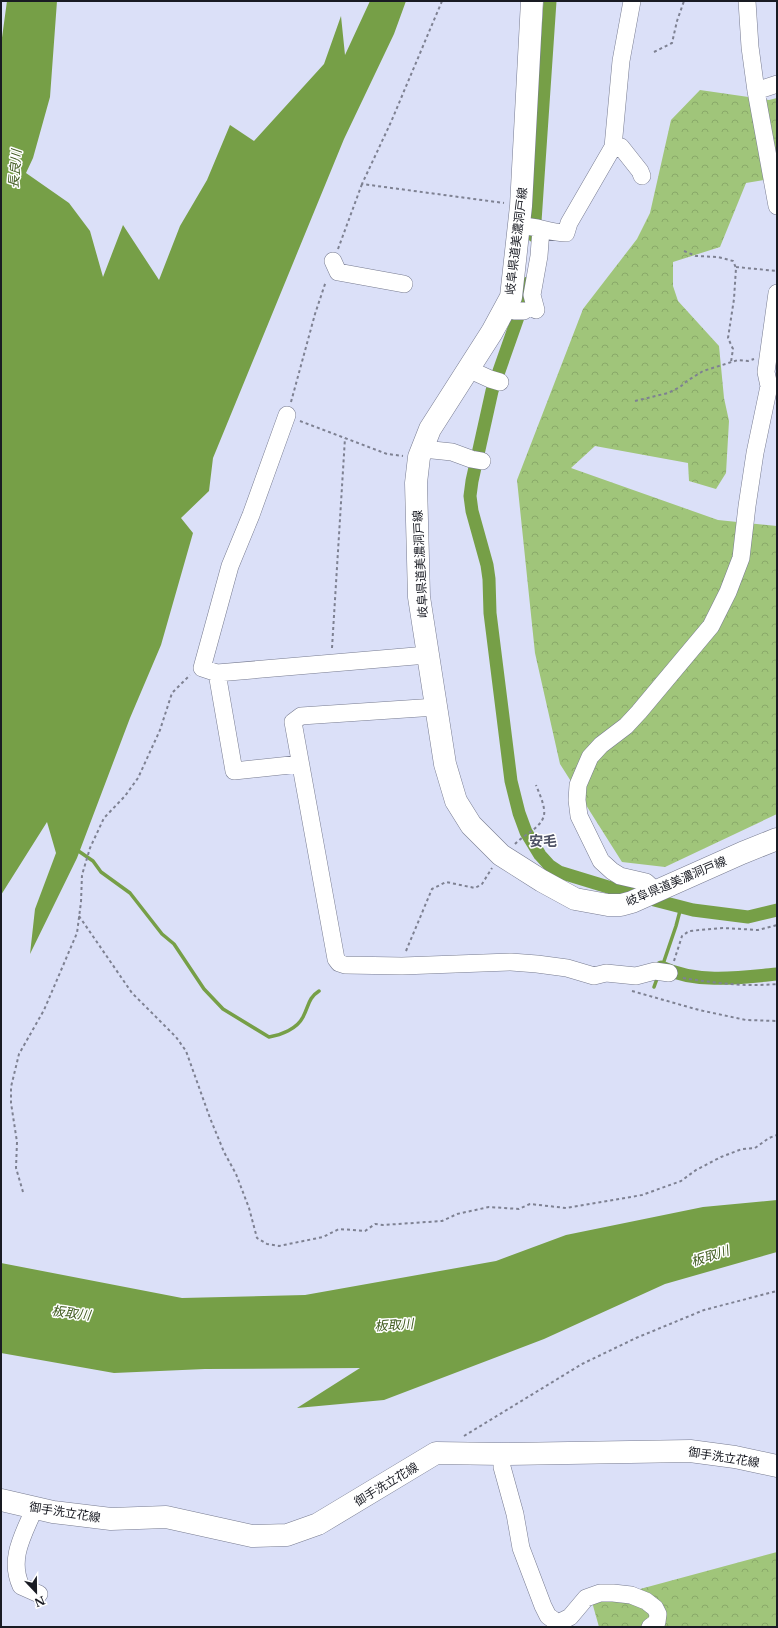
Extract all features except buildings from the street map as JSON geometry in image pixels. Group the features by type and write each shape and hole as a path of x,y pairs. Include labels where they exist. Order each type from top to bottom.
{"main road":[{"name":"岐阜県道美濃洞戸線","path":"532,1 529,222 511,297 520,310 492,332 430,429 421,453 416,482 419,582 427,655 445,764 456,801 471,825 502,856 542,881 575,899 608,905 621,905 632,902 777,839"},
{"name":"御手洗立花線","path":"1,1500 53,1512 111,1519 166,1517 252,1536 287,1535 318,1524 436,1452 502,1454 690,1451 734,1457 777,1466"}],"street":[{"path":"529,222 558,233 566,233 569,223 613,147 621,61 632,1"},
{"path":"747,1 750,47 756,91 777,206"},
{"path":"756,91 777,84"},
{"path":"613,147 621,147 640,171 642,176"},
{"path":"520,310 532,295 539,256 529,222"},
{"path":"333,261 338,272 404,284"},
{"path":"655,893 646,882 620,876 601,861 579,816 577,800 578,786 590,757 601,745 630,721 711,626 728,592 741,558 755,453 769,386 766,372 777,293"},
{"path":"468,369 495,381"},
{"path":"287,415 251,515 230,566 209,671 234,771 300,764"},
{"path":"421,453 452,452 477,460"},
{"path":"209,671 427,655"},
{"path":"436,707 301,716 293,722 336,959 339,963 345,965 402,966 511,962 567,968 594,976 606,973 636,976 655,971 669,973"},
{"path":"502,1454 502,1467 515,1514 521,1548 548,1616 556,1624 570,1616 586,1598 600,1593 613,1593 631,1595 646,1601 655,1608 658,1614 657,1622 650,1627"},
{"path":"35,1508 16,1555 16,1576 21,1586 39,1594"}],"path":[{"path":"421,453 387,454 287,415 315,314 333,261 362,184 391,122 442,1"},
{"path":"654,52 672,43 677,21 684,1"},
{"path":"362,184 529,222"},
{"path":"684,251 696,256 718,257 733,261 736,267 734,299 728,338 733,350 731,362"},
{"path":"736,267 777,271"},
{"path":"635,401 668,393 680,387 703,371 738,360 748,361 769,353"},
{"path":"330,663 346,438"},
{"path":"22,1192 16,1168 17,1142 11,1103 11,1087 19,1054 44,1010 71,949 79,916 84,865 90,848 104,818 125,796 138,778 160,730 172,693 188,677 209,671"},
{"path":"402,966 432,889 446,882 475,888 482,884 502,856 542,822 545,816 544,809 536,786"},
{"path":"79,916 132,993 176,1037 186,1051 210,1118 224,1152 236,1174 249,1208 257,1238 267,1244 279,1246 323,1237 339,1229 365,1231 375,1224 383,1225 442,1221 457,1214 489,1207 519,1209 530,1204 566,1208 642,1195 681,1181 696,1170 721,1157 742,1149 755,1148 769,1138 777,1135"},
{"path":"777,925 758,930 723,928 689,931 682,936 669,973 673,977 728,984 753,986 777,984"},
{"path":"629,990 699,1010 746,1020 777,1021"},
{"path":"464,1436 582,1364 636,1338 704,1310 777,1291"}],"green space":[{"path":"700,90 769,100 777,98 777,178 746,183 720,247 673,262 673,286 678,301 719,346 724,398 729,421 726,473 716,489 689,481 688,463 595,446 571,468 718,520 777,526 777,814 665,867 622,862 560,764 535,653 517,480 583,309 637,239 650,213 671,120"},
{"path":"777,1552 777,1627 599,1627 592,1602"}],"water":[{"name":"長良川","path":"7,1 57,1 50,97 33,158 26,173 69,203 90,231 103,277 123,225 159,280 180,226 207,180 230,125 254,141 324,64 341,16 345,55 370,1 406,1 394,34 344,139 213,458 209,491 181,518 193,533 161,645 130,718 77,858 30,954 35,909 56,853 47,822 1,895 1,45"},
{"name":"板取川","path":"777,1200 777,1252 665,1284 544,1339 384,1400 297,1408 360,1368 205,1369 114,1373 1,1353 1,1263 182,1298 305,1295 496,1261 566,1235 703,1207"}],"waterway":[{"path":"534,236 550,1"},
{"path":"528,283 524,300 492,391 470,496 472,511 487,565 490,613 511,781 519,813 526,832 540,855 550,866 559,872 631,894 693,910 748,917 777,910"},
{"path":"77,850 93,861 101,872 130,893 162,934 174,944 204,989 223,1009 269,1037 279,1035 297,1025 303,1017 311,999 319,991"},
{"path":"662,967 681,907"},
{"path":"661,967 689,976 704,978 733,978 777,974"},
{"path":"654,987 658,976"}],"district":[{"name":"安毛","path":"543,841"}]}
